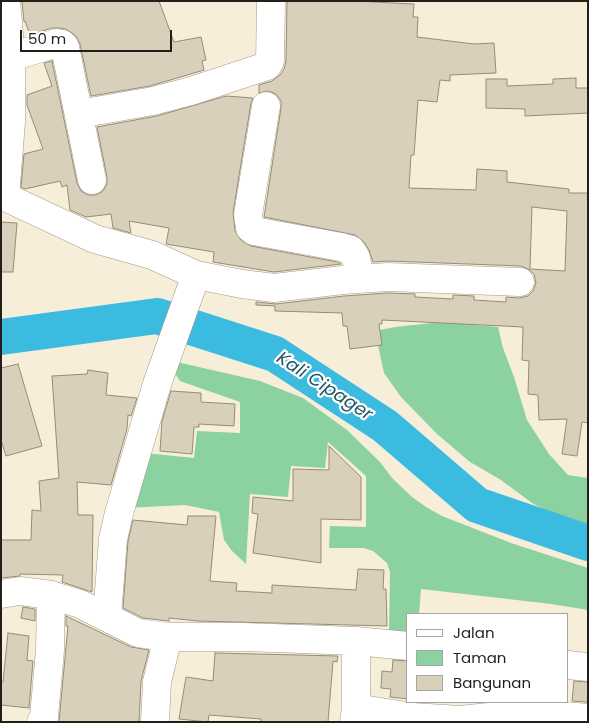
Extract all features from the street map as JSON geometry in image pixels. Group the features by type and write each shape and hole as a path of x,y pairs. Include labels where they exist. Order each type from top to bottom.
{"street":[{"path":"6,1 11,57 11,122 3,196 95,239 152,256 192,288 242,284 274,288 360,278 388,277 520,282"},
{"path":"79,114 153,101 191,91 267,66 270,61 271,1"},
{"path":"11,57 57,43 65,47 92,180"},
{"path":"266,106 248,215 250,228 254,231 342,246 351,250 356,258 360,278"},
{"path":"107,617 113,539 118,513 166,360 192,288"},
{"path":"1,594 20,591 51,595 80,604 138,633 168,637 244,637 356,641 406,646"},
{"path":"41,722 44,716 50,650 51,595"},
{"path":"155,722 157,682 168,637"},
{"path":"356,641 355,715 460,720 508,714 588,718"},
{"path":"569,665 588,667"}],"green space":[{"path":"441,322 498,327 527,420 549,454 568,475 588,478 588,525 556,516 532,503 501,480 470,462 437,434 401,397 384,373 375,331"},
{"path":"177,362 260,381 303,398 347,430 380,462 392,478 426,507 442,516 511,543 588,568 588,610 421,589 419,613 406,613 406,635 389,633 390,572 387,563 373,551 364,548 329,548 330,526 366,527 366,476 328,442 325,468 291,466 288,497 250,494 246,564 232,551 224,540 219,512 185,505 126,508 145,453 194,458 197,431 240,433 240,402 180,381 170,366"}],"building":[{"path":"22,1 159,1 174,42 201,37 206,60 202,61 204,70 150,86 91,96 80,44 76,36 66,29 60,28 52,28 30,35 24,22"},
{"path":"287,1 355,1 414,4 413,17 418,17 417,37 474,44 494,43 496,73 450,75 450,81 440,80 437,102 418,100 414,155 411,155 409,188 476,190 477,169 507,171 507,182 569,189 569,193 588,193 588,423 582,422 577,456 562,454 567,419 539,420 538,395 528,394 529,361 522,360 523,327 382,320 382,324 379,324 382,345 350,349 347,326 343,326 342,313 275,311 275,306 256,305 256,302 276,304 388,293 415,294 415,297 453,299 453,295 474,296 474,300 506,302 506,297 519,298 528,296 533,291 536,283 534,274 521,266 373,262 364,242 355,235 264,217 281,101 276,94 268,91 259,93 259,85 272,81 280,75 286,61","holes":["532,207 567,211 565,271 530,269"]},
{"path":"52,61 77,183 81,191 88,195 96,195 103,191 107,184 97,127 157,116 226,96 253,98 233,212 235,231 241,240 251,246 341,264 274,272 213,262 214,252 166,244 169,228 129,221 131,233 113,228 111,214 86,217 70,210 67,185 62,187 60,181 25,189 21,187 24,154 43,149 27,105 27,95 52,86 44,63"},
{"path":"576,78 576,88 588,88 588,113 525,116 525,109 486,108 486,79 507,79 507,86 553,84 553,79"},
{"path":"1,222 17,223 13,272 1,272"},
{"path":"18,364 42,446 6,456 1,440 1,368"},
{"path":"88,370 108,373 106,395 137,398 131,416 128,415 127,429 111,485 77,482 78,515 93,515 92,592 62,582 63,575 20,574 20,576 1,578 1,540 31,540 32,510 41,511 39,481 59,478 52,376 87,374"},
{"path":"171,391 201,393 201,402 235,404 234,426 199,424 199,427 194,427 192,454 160,451 162,421"},
{"path":"329,446 361,477 361,520 321,519 321,563 253,553 258,514 252,513 253,497 293,501 293,469 329,470"},
{"path":"188,516 216,516 210,581 237,583 236,591 272,593 272,585 356,590 358,569 384,570 383,589 386,589 387,626 198,621 169,618 169,621 143,618 123,608 128,541 133,520 187,525"},
{"path":"23,607 35,609 35,621 21,618"},
{"path":"66,616 131,647 149,650 141,681 139,722 59,722 68,626 66,626"},
{"path":"8,633 29,636 27,660 33,661 29,708 1,705 1,682 3,682"},
{"path":"215,653 338,656 337,662 333,661 328,722 261,722 261,719 209,715 208,722 179,719 186,677 213,681"},
{"path":"393,660 406,661 406,699 390,697 391,689 381,688 382,671 392,672"},
{"path":"574,681 588,682 588,702 572,701"}],"waterway":[{"name":"Kali Cipager","path":"1,337 157,316 275,354 385,426 477,505 588,543"}]}
